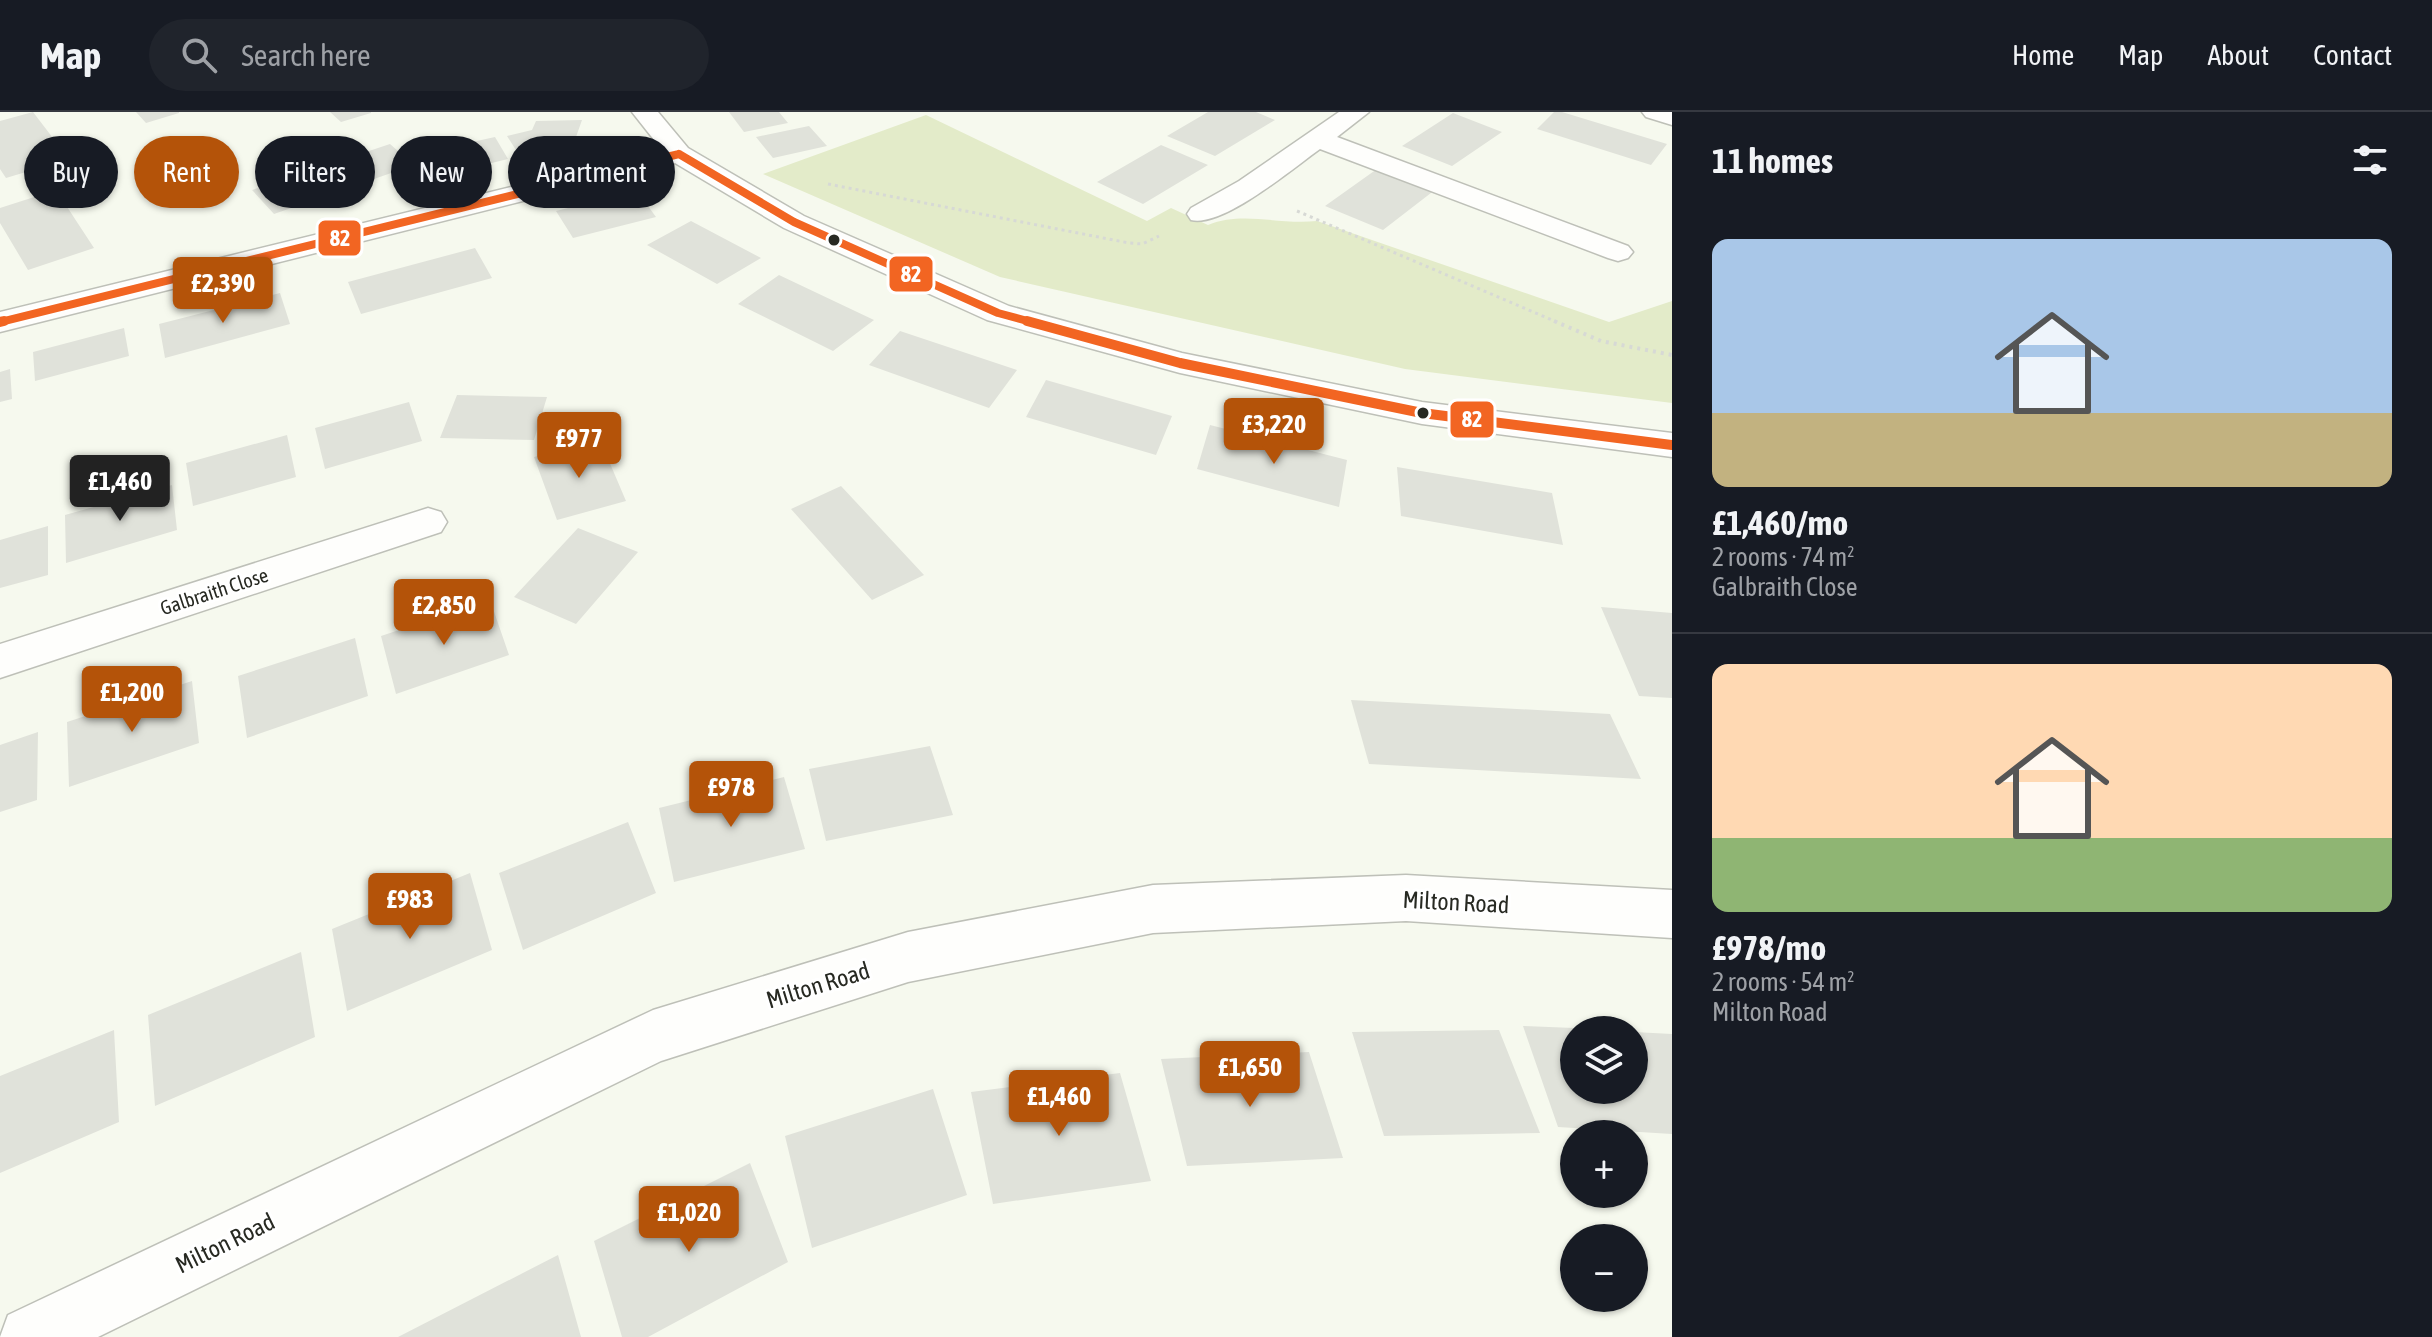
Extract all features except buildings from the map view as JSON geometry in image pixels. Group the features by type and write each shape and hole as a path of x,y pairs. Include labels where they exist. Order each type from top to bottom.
{"street":[{"path":"645,112 679,154 794,222 998,313 1180,363 1422,413 1672,445"},
{"path":"1201,214 1249,187 1356,112"},
{"path":"1655,112 1672,117"},
{"path":"1317,139 1618,252"},
{"path":"0,322 679,154"},
{"path":"1249,187 1281,204"},
{"name":"Galbraith Close","path":"0,661 428,522"},
{"name":"Milton Road","path":"30,1337 653,1037 908,957 1153,909 1406,898 1672,914"}],"path":[{"path":"734,187 775,174 1142,244 1201,214"},
{"path":"1281,204 1601,341 1672,355"}],"green space":[{"path":"926,115 1147,221 1171,208 1208,225 1234,219 1317,221 1609,322 1672,301 1672,403 1405,369 1000,277 763,174"}],"transit line":[{"name":"82","path":"679,154 794,222 998,313 1180,363 1422,413 1672,445"},
{"name":"82","path":"0,322 679,154"}]}
